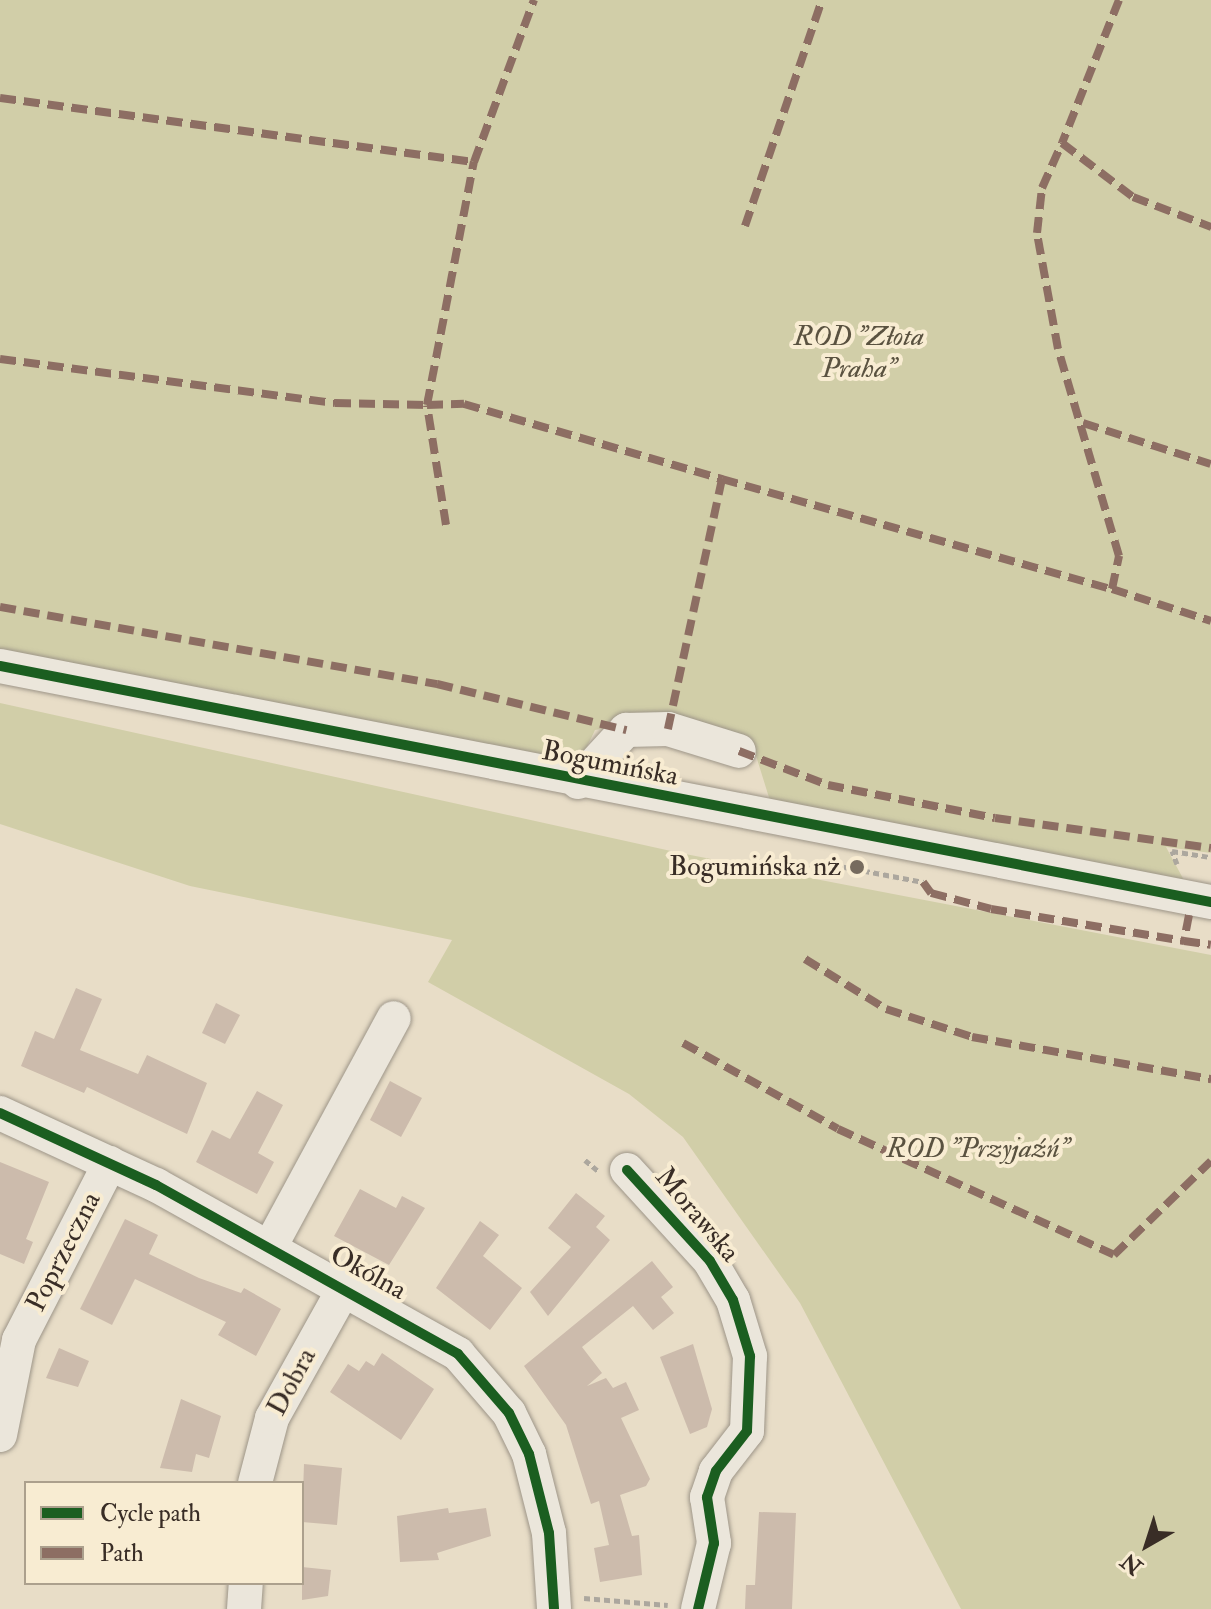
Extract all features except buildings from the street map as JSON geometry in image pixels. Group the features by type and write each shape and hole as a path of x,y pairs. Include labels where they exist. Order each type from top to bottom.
{"street":[{"name":"Bogumińska","path":"0,666 578,782 1211,902"},
{"path":"578,782 626,730 668,729 739,751"},
{"path":"270,1247 394,1018"},
{"name":"Okólna","path":"0,1113 110,1163 270,1247 458,1354 509,1413 542,1496 554,1609"},
{"name":"Poprzeczna","path":"0,1435 6,1359 110,1163"},
{"name":"Morawska","path":"627,1170 710,1261 733,1300 750,1356 747,1431 716,1471 707,1497 714,1543 698,1609"},
{"name":"Dobra","path":"256,1481 272,1418 345,1287"},
{"path":"244,1609 246,1585"}],"path":[{"path":"834,865 923,882"}],"green space":[{"name":"ROD \"Złota Praha\"","path":"0,0 1211,0 1211,853 1166,847 1186,884 771,804 753,746 636,722 595,730 578,765 0,651"},
{"name":"ROD \"Przyjaźń\"","path":"0,703 680,853 1211,955 1211,1609 961,1609 800,1303 683,1137 629,1094 428,982 452,940 190,886 0,824"}],"marked path":[{"path":"0,98 474,162 534,0"},
{"path":"745,226 822,0"},
{"path":"1119,0 1062,143 1133,197 1211,227"},
{"path":"722,479 1112,589 1119,556 1058,349 1037,233 1042,188 1062,143"},
{"path":"0,359 335,403 427,405 474,162"},
{"path":"446,525 427,405 464,404 722,479 668,729"},
{"path":"1083,423 1211,464"},
{"path":"1112,589 1211,621"},
{"path":"0,607 437,684 626,730"},
{"path":"739,751 828,785 995,818 1211,848"},
{"path":"923,882 931,893 991,909 1184,941"},
{"path":"1189,915 1184,941 1211,945"},
{"path":"805,959 886,1009 972,1037 1211,1079"},
{"path":"683,1043 838,1129 1114,1255 1211,1161"}],"cycle path":[{"path":"0,666 1211,902"},
{"path":"0,1113 156,1185 458,1354 509,1413 529,1454 549,1533 554,1609"},
{"path":"627,1170 710,1261 733,1300 750,1356 747,1431 716,1471 707,1497 714,1543 698,1609"}],"place":[{"name":"Bogumińska nż","path":"857,867"}]}
